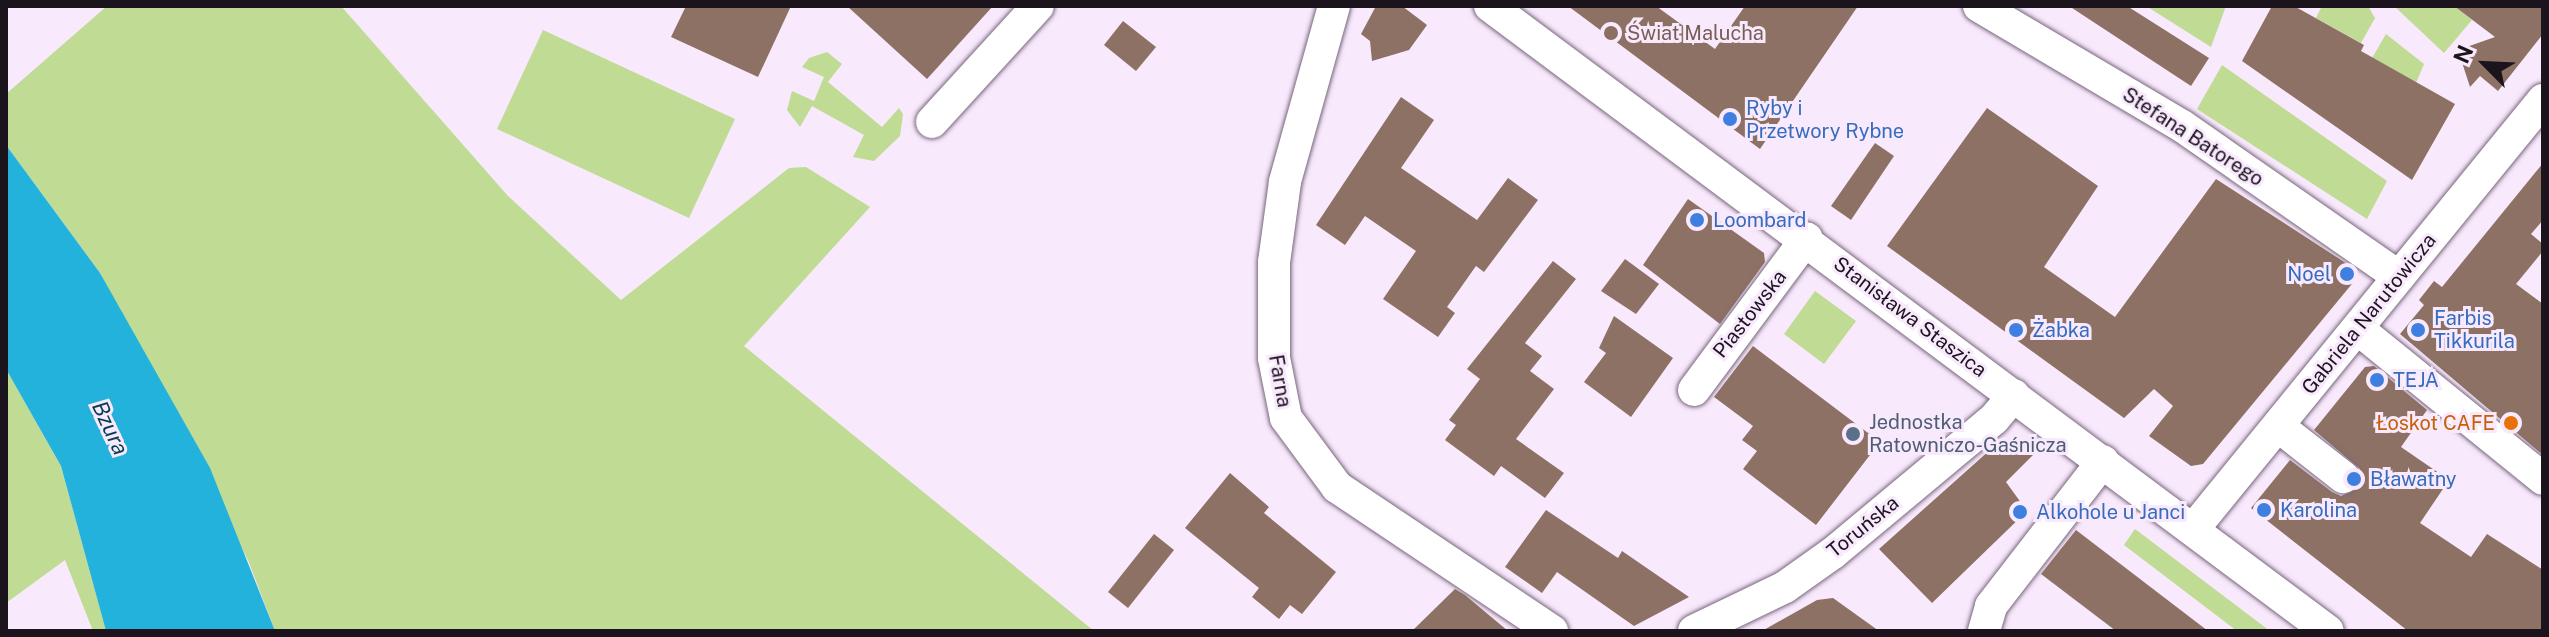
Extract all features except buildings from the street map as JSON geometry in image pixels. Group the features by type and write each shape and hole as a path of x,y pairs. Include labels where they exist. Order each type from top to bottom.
{"street":[{"path":"932,122 1038,6"},
{"name":"Farna","path":"1334,6 1285,182 1274,262 1274,358 1286,418 1337,487 1552,631"},
{"name":"Stanisława Staszica","path":"1490,6 2195,527 2328,631"},
{"name":"Stefana Batorego","path":"1979,6 2182,126 2399,277"},
{"name":"Gabriela Narutowicza","path":"2195,527 2543,100"},
{"name":"Piastowska","path":"1694,390 1807,238"},
{"path":"2358,329 2543,479"},
{"name":"Toruńska","path":"1694,631 1785,587 1833,553 1994,419 2014,395"},
{"path":"2278,426 2343,477"},
{"path":"1984,631 1991,606 2103,461"}],"green space":[{"path":"107,6 341,6 508,196 621,300 789,168 806,167 870,207 744,346 1094,631 275,631 248,560 100,273 6,145 6,94"},
{"path":"2146,6 2226,6 2211,47"},
{"path":"2322,6 2368,6 2375,18 2361,43 2316,18"},
{"path":"2394,6 2454,6 2472,20 2444,53"},
{"path":"543,30 735,119 689,218 497,129"},
{"path":"2386,34 2424,64 2416,83 2372,58"},
{"path":"827,52 842,64 828,82 882,127 899,108 903,114 900,136 874,161 853,157 864,135 812,106 800,127 787,110 792,91 814,101 824,77 802,67 809,58"},
{"path":"2222,65 2387,181 2367,219 2197,109"},
{"path":"1815,291 1856,321 1824,364 1784,334"},
{"path":"6,369 61,466 106,631 93,631 65,560 6,603"},
{"path":"2135,529 2270,631 2237,631 2124,545"}],"water":[{"name":"Bzura","path":"6,145 100,273 210,468 275,631 106,631 61,466 6,369"}],"place":[{"name":"Świat Malucha","path":"1611,33"},
{"name":"Ryby i Przetwory Rybne","path":"1730,119"},
{"name":"Loombard","path":"1697,220"},
{"name":"Noel","path":"2347,274"},
{"name":"Żabka","path":"2016,330"},
{"name":"Farbis Tikkurila","path":"2418,330"},
{"name":"TEJA","path":"2377,380"},
{"name":"Łoskot CAFE","path":"2511,423"},
{"name":"Jednostka Ratowniczo-Gaśnicza","path":"1853,434"},
{"name":"Bławatny","path":"2354,479"},
{"name":"Karolina","path":"2264,510"},
{"name":"Alkohole u Janci","path":"2020,512"}]}
